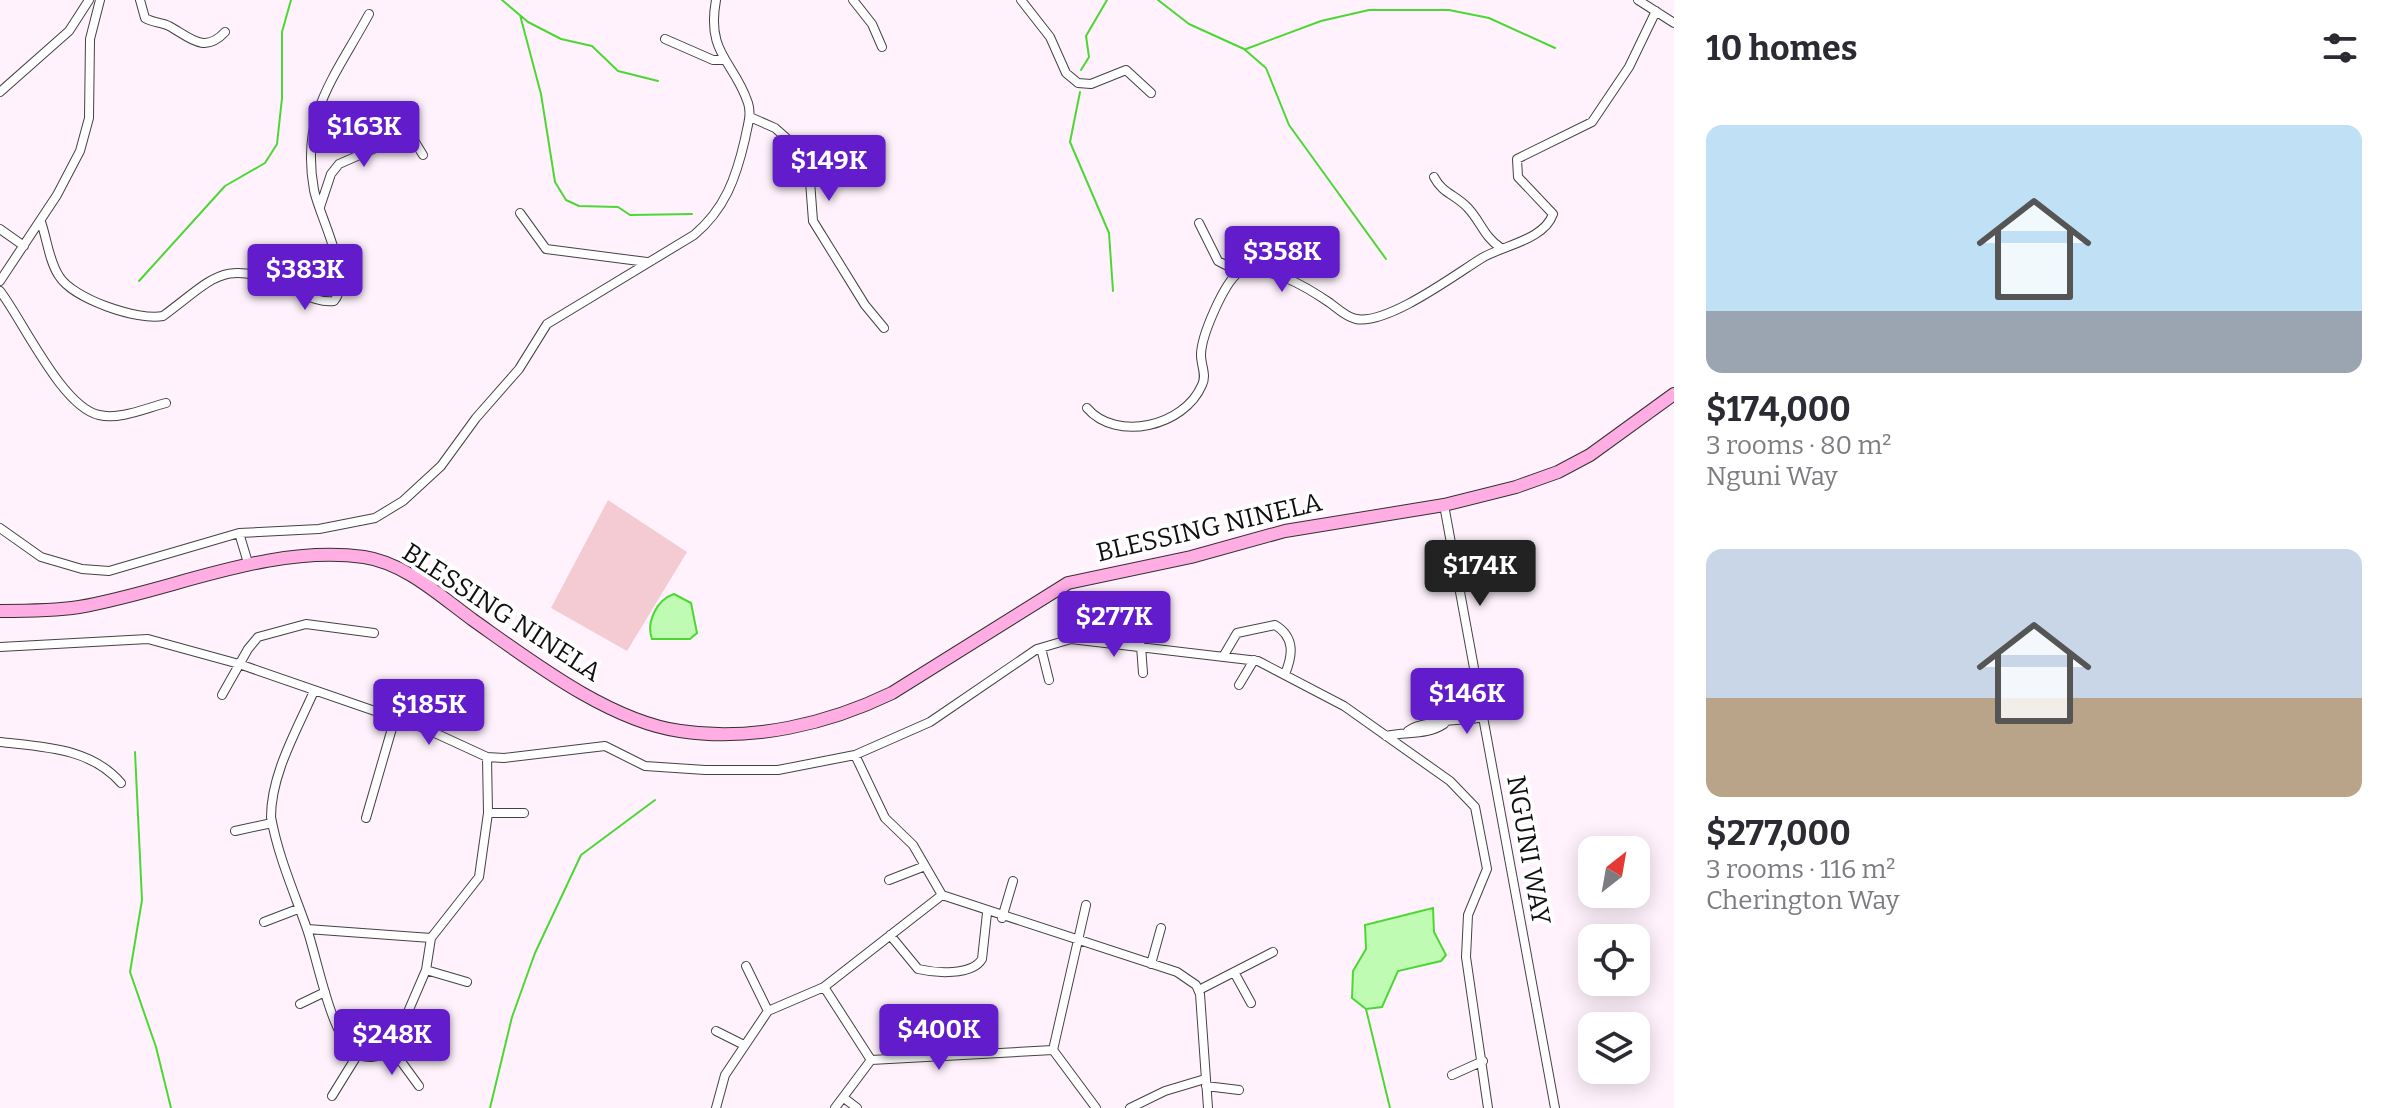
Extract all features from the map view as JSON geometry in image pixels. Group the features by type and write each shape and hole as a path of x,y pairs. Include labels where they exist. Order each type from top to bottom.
{"street":[{"path":"0,92 56,44 89,0"},
{"path":"0,281 41,222 86,133 90,39 100,0"},
{"path":"140,0 145,18 169,26 186,40 207,42 225,32"},
{"path":"0,528 41,557 82,569 109,571 239,533 319,529 375,518 388,511 441,466 476,418 519,369 547,324 694,235 719,209 736,176 750,117 748,101 723,60 717,43 713,24 716,0"},
{"path":"853,0 872,24 882,47"},
{"path":"1021,0 1043,28 1066,73 1078,83 1091,84 1126,70 1151,93"},
{"path":"1638,0 1652,6 1674,23"},
{"path":"1199,223 1218,261 1239,272 1267,272 1295,282 1345,314 1366,319 1443,285 1501,248 1535,234 1551,220 1553,214 1548,205 1518,177 1517,159 1592,122 1629,67 1652,6"},
{"path":"41,222 53,266 69,287 116,309 157,318 199,285 232,273 256,274 321,301 334,301 339,294 339,276 314,192 310,143 314,115 369,14"},
{"path":"665,39 707,54 716,61 723,60"},
{"path":"707,54 708,48 717,43"},
{"path":"750,117 775,128 801,151 809,168 813,221 818,232 865,305 884,328"},
{"path":"320,208 334,168 350,157 405,135 412,137 423,155"},
{"path":"1434,177 1442,190 1470,209 1485,237 1501,248"},
{"path":"520,213 546,249 648,262"},
{"path":"0,229 24,246"},
{"path":"1087,408 1105,424 1132,427 1173,414 1189,403 1204,383 1202,346 1224,290 1239,272"},
{"path":"0,291 65,388 91,412 113,416 166,403"},
{"name":"BLESSING NINELA","path":"0,611 78,607 249,566 337,555 392,564 539,667 606,704 680,731 788,729 865,707 1068,583 1191,557 1285,531 1444,505 1558,472 1590,455 1674,394"},
{"name":"NGUNI WAY","path":"1444,505 1555,1108"},
{"path":"239,533 249,566"},
{"path":"222,695 258,637 306,624 374,633"},
{"path":"1224,655 1237,633 1275,625 1288,636 1291,645 1292,657 1285,674"},
{"path":"0,647 148,639 239,664 395,718 487,757 504,758 605,746 657,768 778,770 855,755 930,722 1041,648 1071,639 1254,660 1344,706 1450,781 1469,798 1478,815 1487,869 1468,915 1466,957 1488,1108"},
{"path":"1141,646 1143,673"},
{"path":"1041,648 1049,680"},
{"path":"1239,685 1254,660"},
{"path":"314,691 293,737 271,805 272,823 325,992 348,1045 358,1054 369,1057 384,1055 392,1049 426,970 431,938 479,877 488,813 487,757"},
{"path":"1386,736 1408,731 1432,732 1444,724 1484,717"},
{"path":"366,818 395,718"},
{"path":"0,742 91,758 108,768 121,783"},
{"path":"855,755 885,818 913,845 942,895 987,913 1187,977 1199,990 1208,1108"},
{"path":"488,813 524,813"},
{"path":"235,831 272,823"},
{"path":"889,880 925,866"},
{"path":"1002,918 1013,881"},
{"path":"716,1108 725,1075 768,1011 824,987 942,895"},
{"path":"1086,905 1053,1050 1096,1108"},
{"path":"264,922 298,909"},
{"path":"890,935 918,969 967,969 978,965 982,959 987,913"},
{"path":"1151,964 1161,928"},
{"path":"307,929 431,938"},
{"path":"1199,990 1273,952"},
{"path":"746,966 768,1011"},
{"path":"426,970 467,982"},
{"path":"1234,972 1251,1003"},
{"path":"824,987 871,1060"},
{"path":"300,1004 325,992"},
{"path":"716,1031 744,1045"},
{"path":"392,1049 419,1086"},
{"path":"871,1060 1053,1050"},
{"path":"332,1096 358,1054"},
{"path":"835,1108 871,1060"},
{"path":"1452,1075 1483,1061"},
{"path":"1130,1108 1205,1083 1239,1090"},
{"path":"844,1098 857,1108"}],"shaded area":[{"path":"608,500 687,552 627,651 551,608"},
{"path":"674,594 691,603 697,633 690,639 652,639 650,626 654,613 662,601"},
{"path":"1433,908 1434,932 1446,955 1441,961 1398,971 1382,1007 1366,1009 1352,998 1353,971 1366,949 1365,925"}],"waterway":[{"path":"139,281 225,186 265,163 277,144 282,98 282,32 291,0"},
{"path":"502,0 528,22 561,39 592,46 618,71 658,81"},
{"path":"1081,70 1089,57 1086,36 1107,0"},
{"path":"1158,0 1189,24 1244,49 1266,68 1289,125 1386,259"},
{"path":"1246,49 1321,21 1369,10 1449,10 1489,18 1555,48"},
{"path":"520,15 541,94 555,182 566,200 579,206 618,207 630,215 692,214"},
{"path":"1080,92 1070,142 1109,233 1113,291"},
{"path":"135,752 142,900 130,972 156,1047 171,1108"},
{"path":"490,1108 512,1017 535,953 581,855 655,800"},
{"path":"1366,1009 1390,1108"}]}
